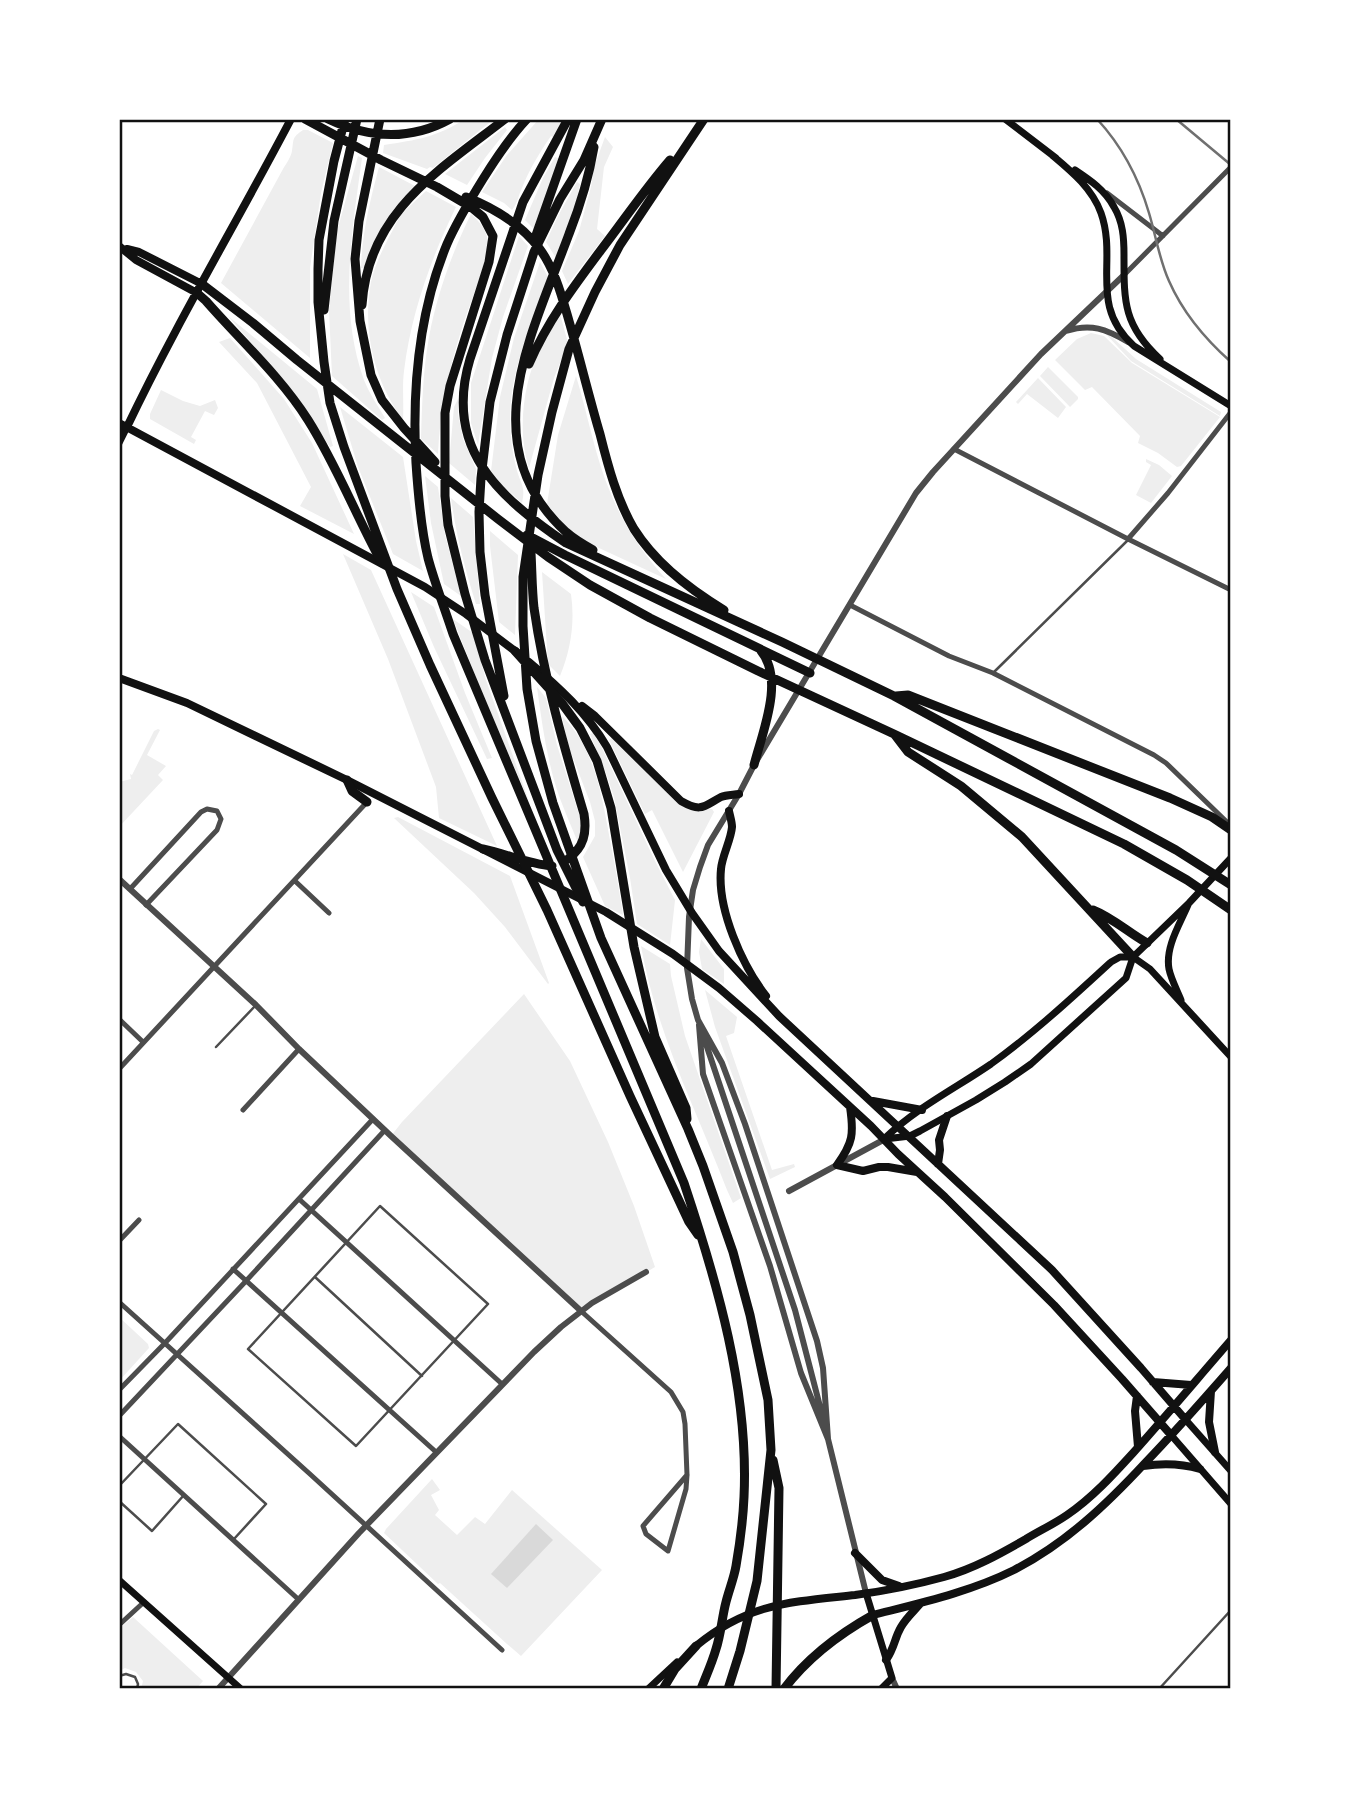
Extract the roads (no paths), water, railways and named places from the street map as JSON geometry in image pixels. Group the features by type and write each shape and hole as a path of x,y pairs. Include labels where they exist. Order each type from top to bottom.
{"highway":[{"path":"305,119 438,187 489,206 527,233 548,262 561,293 616,490 635,531 680,580 755,630"},
{"path":"328,119 363,132 381,135 425,130 450,119"},
{"path":"345,119 319,240 318,302 330,403 356,482 397,589 689,1222 703,1242"},
{"path":"322,337 334,221 357,119"},
{"path":"380,119 359,221 355,259 356,294 365,349 371,375 382,400 404,428 463,491"},
{"path":"365,349 362,327 363,290 370,259 378,240 400,206 411,195 467,147 505,119"},
{"path":"527,119 499,153 466,207 433,284 419,351 414,410 417,486 428,557 453,634 684,1183 730,1342 738,1388 744,1494 736,1568 716,1648 701,1689"},
{"path":"568,119 523,202 463,386 465,427 480,464 499,490 540,525 623,570 894,696 1176,850 1231,885"},
{"path":"519,297 531,250 577,119"},
{"path":"566,538 539,501 521,462 515,435 517,391 531,336 579,207 602,119"},
{"path":"517,391 546,328 579,278 703,120"},
{"path":"601,938 553,803 536,741 527,689 523,577 538,475 569,349 620,246 703,120"},
{"path":"513,735 499,673 480,552 481,478 490,402 507,335 534,252 596,135"},
{"path":"438,187 483,217 493,236 492,249 457,359 445,413 445,496 448,525 485,660 557,850 601,938 688,1129 733,1252 768,1400 771,1450 779,1488 776,1689"},
{"path":"199,289 253,323 498,519 565,568 625,605 1124,844 1231,909"},
{"path":"199,289 206,301 277,379 307,419 331,459 371,545 397,589"},
{"path":"498,519 565,555 810,673"},
{"path":"483,849 532,864 552,866 575,854 585,835 584,814 562,737 539,637 534,604 530,532"},
{"path":"751,644 762,652 771,669 769,713 754,765"},
{"path":"515,651 561,702 580,728 597,761 607,796 649,1015 655,1037 686,1108 688,1129"},
{"path":"894,696 908,695 1170,798 1231,828"},
{"path":"894,734 908,752 961,786 1022,837 1133,957"},
{"path":"347,780 352,792 367,802"},
{"path":"1088,908 1107,916 1147,943"},
{"path":"728,1689 757,1581 771,1450"},
{"path":"786,1687 823,1647 873,1615"},
{"path":"663,1689 675,1669 696,1646"}],"main road":[{"path":"119,443 123,425 291,119"},
{"path":"1004,119 1098,187 1110,200 1120,218 1124,243 1125,302 1135,330 1149,348 1176,373"},
{"path":"1052,155 1087,188 1101,214 1106,234 1110,309 1125,337 1134,346 1231,406"},
{"path":"121,247 136,260 199,289"},
{"path":"123,425 362,552 425,587 466,614 595,716 689,806 709,806 722,797 739,794"},
{"path":"119,678 187,703 347,780 606,912 673,954 719,988 885,1139 1054,1306 1231,1504"},
{"path":"559,687 585,715 607,747 666,870 719,951 779,1016 1052,1270 1231,1471"},
{"path":"729,811 732,829 721,869 725,913 748,967 779,1016"},
{"path":"885,1139 909,1136 1031,1065 1126,978 1133,957 1231,858"},
{"path":"1182,1004 1171,976 1169,961 1173,942 1189,903"},
{"path":"885,1139 898,1126 1010,1049 1120,957 1133,957 1150,969 1231,1057"},
{"path":"871,1100 922,1110"},
{"path":"850,1107 851,1141 836,1165 863,1171 888,1167 917,1172"},
{"path":"938,1164 939,1140 947,1116"},
{"path":"648,1689 710,1634 750,1613 786,1604 902,1587 944,1577 1010,1548 1068,1515 1094,1493 1138,1447 1231,1340"},
{"path":"873,1615 984,1583 1038,1557 1065,1539 1093,1516 1143,1466 1231,1368"},
{"path":"1153,1382 1191,1385"},
{"path":"1211,1391 1209,1422 1214,1452"},
{"path":"1137,1396 1135,1411 1138,1447"},
{"path":"1143,1466 1164,1463 1200,1469"},
{"path":"855,1553 882,1580 902,1587"},
{"path":"119,1580 241,1689"},
{"path":"866,1593 891,1678 881,1689"},
{"path":"886,1660 894,1649 902,1625 922,1602"}],"street":[{"path":"866,1593 795,1310 712,1067 692,999 687,968 693,890 708,845 907,506 933,472 1061,333 1124,275 1231,167"},
{"path":"1098,187 1163,236"},
{"path":"1061,333 1081,327 1096,327 1134,346"},
{"path":"1128,539 1231,412"},
{"path":"954,449 1231,590"},
{"path":"850,605 949,656 993,673 1154,755 1231,828"},
{"path":"119,1069 367,802"},
{"path":"130,890 204,810 214,809 220,814 218,830 146,905"},
{"path":"119,879 256,1005 373,1119 671,1392 678,1402 685,1424 688,1475 685,1499 668,1551 646,1534 643,1526 688,1475"},
{"path":"295,881 329,913"},
{"path":"119,1019 143,1042"},
{"path":"698,1020 722,1063 745,1125 817,1341 823,1368 828,1439"},
{"path":"698,1020 703,1074 770,1266 801,1373 828,1439"},
{"path":"243,1110 299,1049"},
{"path":"119,1390 373,1119"},
{"path":"119,1416 385,1130"},
{"path":"789,1191 885,1139"},
{"path":"299,1199 502,1384"},
{"path":"119,1241 139,1220"},
{"path":"233,1269 436,1452"},
{"path":"218,1689 366,1525 545,1341 581,1311 646,1272"},
{"path":"119,1302 502,1650"},
{"path":"119,1436 298,1599"},
{"path":"119,1625 144,1602"},
{"path":"891,1678 897,1689"}],"lane":[{"path":"993,673 1128,539"},
{"path":"216,1047 256,1005"},
{"path":"380,1206 488,1304 356,1446 248,1349 347,1242 380,1206"},
{"path":"314,1277 422,1376"},
{"path":"119,1486 178,1424 266,1504 233,1540"},
{"path":"119,1501 152,1531 184,1495"},
{"path":"1159,1689 1231,1610"},
{"path":"119,1676 126,1674 135,1677 137,1689"}],"railway":[{"path":"1097,119 1121,151 1140,188 1169,281 1181,304 1212,344 1231,362"},
{"path":"1176,119 1231,165"}]}
